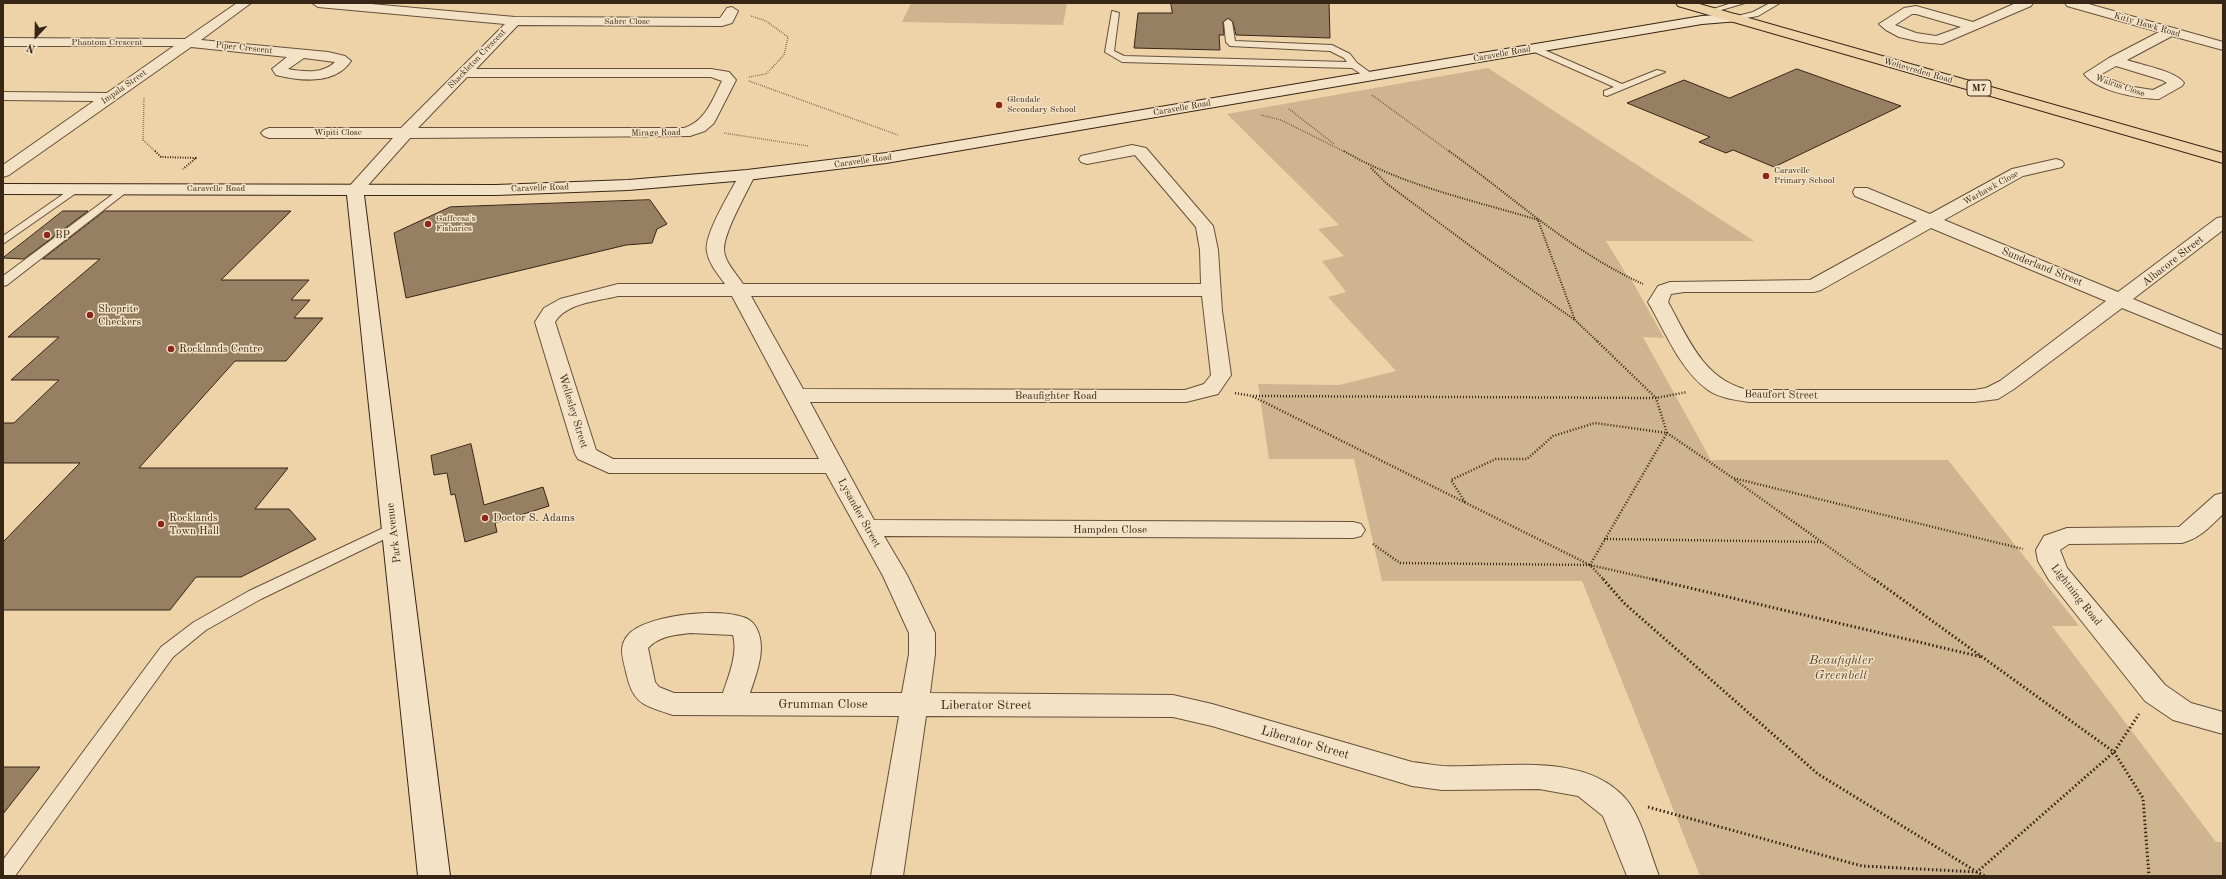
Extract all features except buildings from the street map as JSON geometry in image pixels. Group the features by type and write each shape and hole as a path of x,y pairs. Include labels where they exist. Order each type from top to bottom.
{"main road":[{"path":"1682,3 1711,15"},
{"name":"Weltevreden Road","path":"1734,18 2223,158"}],"street":[{"name":"Impala Street","path":"3,172 245,3"},
{"name":"Shackleton Crescent","path":"318,3 515,21"},
{"path":"1974,26 1916,10 1909,11 1886,24 1892,29 1920,38 1935,41 1942,40 2027,3"},
{"name":"Kitty Hawk Road","path":"2071,3 2223,46"},
{"name":"Sabre Close","path":"515,21 722,22 727,20 732,11"},
{"name":"Caravelle Road","path":"3,189 554,188 747,175 886,158 1533,48 1711,15 1734,18"},
{"name":"Shackleton Crescent","path":"355,189 406,133 515,21"},
{"name":"Walrus Close","path":"2114,61 2176,80 2177,84 2159,95 2150,95 2097,80 2091,76 2093,73 2114,61 2170,31"},
{"name":"Phantom Crescent","path":"3,42 187,43"},
{"name":"Piper Crescent","path":"187,43 300,54"},
{"path":"464,73 711,73 724,75 735,79 709,120 700,128"},
{"path":"3,96 110,97"},
{"name":"Mirage Road","path":"406,133 668,134 685,133 700,128"},
{"name":"Wipiti Close","path":"269,133 406,133"},
{"path":"1087,159 1132,150 1142,153 1204,226 1209,241 1211,257 1210,290 1221,375 1211,389"},
{"name":"Warhawk Close","path":"1930,221 2018,172 2056,164"},
{"name":"Lysander Street","path":"747,175 721,226 715,244 718,260 738,289 866,528 895,576 922,633 922,654 887,876"},
{"name":"Park Avenue","path":"355,189 434,876"},
{"name":"Sunderland Street","path":"1860,192 2223,343"},
{"path":"1661,292 1665,288 1684,286 1814,286 1930,221"},
{"name":"Albacore Street","path":"2122,300 2223,222"},
{"path":"738,289 1210,290"},
{"name":"Wellesley Street","path":"738,289 618,290 567,303 551,312 545,322 586,454 609,466 833,466"},
{"name":"Beaufort Street","path":"1661,292 1658,302 1703,375 1717,386 1732,393 1749,396 1951,396 1991,394 2007,385 2122,300"},
{"name":"Beaufighter Road","path":"796,395 1186,396 1211,389"},
{"name":"Lightning Road","path":"2223,501 2192,531 2182,535 2067,536 2056,539 2048,546 2047,556 2058,574 2155,693 2183,712 2223,723"},
{"name":"Hampden Close","path":"866,528 1354,530"},
{"name":"Grumman Close","path":"733,704 749,645 744,629 739,625 690,623 662,627 644,635 637,642 634,649 640,678 649,695 673,704 913,706"},
{"name":"Liberator Street","path":"913,706 1173,706 1212,715 1412,774 1442,778 1539,777 1572,781 1588,787 1614,807 1621,818 1643,876"}],"lane":[{"name":"Caravelle Road","path":"1711,15 1741,3"},
{"name":"Caravelle Road","path":"1734,18 1755,14 1776,3"},
{"path":"1115,13 1109,52 1122,59 1354,65"},
{"path":"1228,22 1230,42 1232,44 1326,47 1339,51 1351,59 1354,65 1370,76"},
{"path":"1533,48 1621,87"},
{"path":"1607,92 1660,72"},
{"path":"3,241 75,189"},
{"path":"3,282 124,189"},
{"path":"3,876 167,652 200,626 255,595 394,528"}],"path":[{"path":"732,11 766,21 788,37 784,55 766,74 735,79"},
{"path":"735,79 903,137"},
{"path":"1368,92 1478,173 1538,220 1618,274 1661,292"},
{"path":"138,96 144,96 143,140 161,157 196,158 178,173"},
{"path":"1285,106 1337,147"},
{"path":"1260,114 1281,120 1337,147 1369,166 1397,178 1538,220"},
{"path":"700,128 811,147"},
{"path":"1369,166 1386,183 1405,198 1488,260 1575,320 1656,398 1667,433 1590,565"},
{"path":"1538,220 1575,320"},
{"path":"1211,389 1252,396 1656,398 1717,386"},
{"path":"1252,396 1590,565 1624,603 1818,774 1985,876"},
{"path":"1465,502 1451,480 1496,459 1527,459 1553,436 1595,423 1667,433 1733,478 2114,752 2143,798 2149,876"},
{"path":"1733,478 2047,556"},
{"path":"1354,530 1400,563 1590,565 1982,657"},
{"path":"1604,539 1822,542"},
{"path":"1646,807 1862,866 1977,872 2114,752 2155,693"}],"green space":[{"path":"911,3 1067,3 1063,25 902,22"},
{"name":"Beaufighter Greenbelt","path":"1488,68 1754,241 1606,241 1628,277 1630,277 1664,338 1643,337 1711,460 1948,460 2079,626 2052,626 2216,842 2223,842 2223,876 1700,876 1582,581 1382,581 1354,459 1269,459 1258,384 1339,385 1396,371 1328,297 1346,292 1322,261 1344,256 1318,229 1339,225 1227,114"}],"place":[{"name":"Glendale Secondary School","path":"999,105"},
{"name":"Caravelle Primary School","path":"1766,176"},
{"name":"Gaffeesa's Fisharies","path":"428,224"},
{"name":"BP","path":"47,235"},
{"name":"Shoprite Checkers","path":"90,315"},
{"name":"Rocklands Centre","path":"171,349"},
{"name":"Doctor S. Adams","path":"485,518"},
{"name":"Rocklands Town Hall","path":"161,524"}]}
